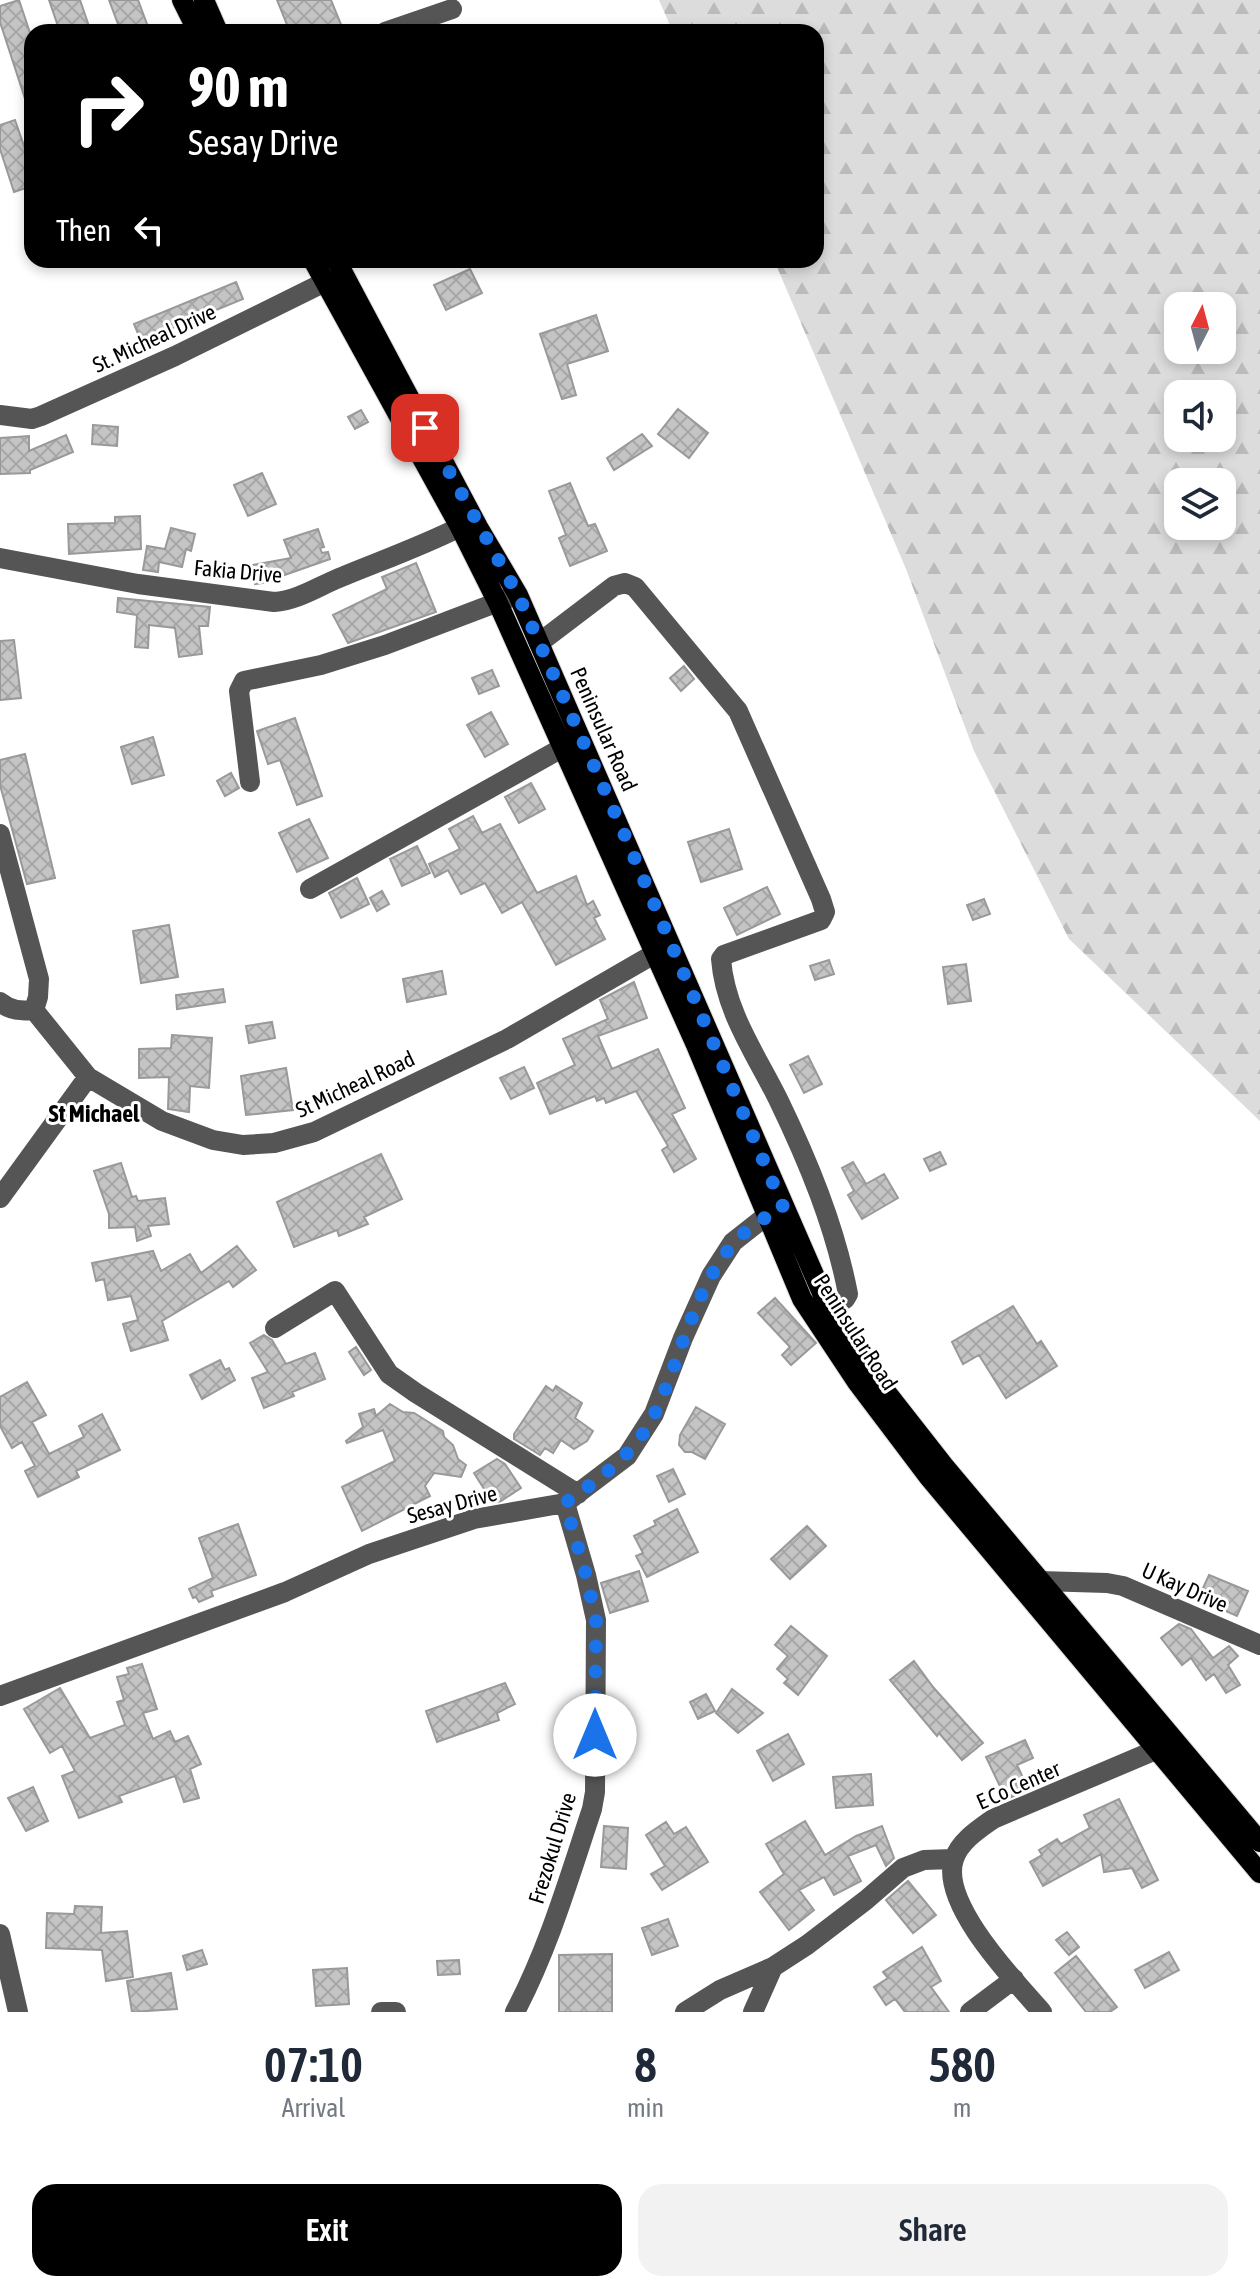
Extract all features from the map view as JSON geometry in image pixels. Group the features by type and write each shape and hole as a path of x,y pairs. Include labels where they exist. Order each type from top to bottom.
{"main road":[{"path":"182,0 194,24"},
{"path":"204,0 214,24"},
{"name":"Peninsular Road","path":"317,268 460,527 498,603 654,954 775,1212 868,1369 980,1511 1260,1842"},
{"name":"Peninsular Road","path":"340,268 518,595 775,1212 802,1299 857,1382 928,1476 1260,1873"}],"street":[{"path":"408,24 452,9"},
{"name":"St. Micheal Drive","path":"0,415 32,419 41,416 175,356 325,282"},
{"name":"Fakia Drive","path":"0,558 138,584 274,602 289,601 415,550 460,527"},
{"path":"539,643 614,586 625,583 635,587 738,711 825,912 821,920 724,955 722,964 727,999 779,1102 828,1216 848,1294 831,1307"},
{"path":"250,782 239,691 244,681 321,665 360,653 518,595"},
{"path":"310,889 562,748"},
{"path":"0,834 39,979 34,1010 8,1008 0,1002"},
{"name":"St Micheal Road","path":"34,1010 88,1077 162,1121 213,1140 243,1145 274,1143 314,1132 507,1039 654,954"},
{"path":"0,1198 88,1077"},
{"name":"Sesay Drive","path":"0,1696 271,1598 369,1554 474,1519 572,1498 627,1456 654,1414 711,1276 733,1242 775,1212"},
{"path":"275,1328 335,1291 389,1374 572,1498"},
{"name":"Frezokul Drive","path":"515,2012 533,1977 556,1918 595,1792 596,1620 572,1498"},
{"name":"U Kay Drive","path":"1040,1581 1123,1586 1260,1645"},
{"name":"E Co Center","path":"953,1859 971,1834 993,1819 1158,1749"},
{"path":"685,2012 720,1990 773,1967 831,1927 903,1868 924,1860 953,1859 954,1890 964,1912 1042,2012"},
{"path":"0,1934 18,2012"},
{"path":"753,2012 773,1967"},
{"path":"970,2012 1014,1979"},
{"path":"381,2012 396,2012"}],"green space":[{"path":"659,0 1260,0 1260,1121 1069,939 974,751 906,569 777,268 824,268 824,24 670,24"}],"building":[{"path":"19,0 27,24 24,24 24,96 0,22 0,6"},
{"path":"49,0 80,0 88,24 57,24"},
{"path":"109,0 138,0 147,24 118,24"},
{"path":"277,0 331,0 341,24 287,24"},
{"path":"15,120 24,146 24,189 14,192 0,149 0,125"},
{"path":"470,269 482,293 446,310 434,285"},
{"path":"236,282 243,299 141,341 134,324"},
{"path":"596,315 608,351 567,364 576,395 562,399 540,334"},
{"path":"678,409 708,433 689,458 658,434"},
{"path":"361,410 368,422 355,429 348,417"},
{"path":"93,425 118,427 117,446 92,444"},
{"path":"642,434 652,446 614,470 607,458"},
{"path":"66,435 73,452 30,470 30,473 0,474 0,438 29,436 29,451"},
{"path":"262,473 276,504 248,516 234,485"},
{"path":"570,483 588,526 595,524 607,551 570,566 559,538 566,535 549,491"},
{"path":"140,516 141,549 69,554 68,524 115,523 115,517"},
{"path":"171,528 195,534 191,551 186,549 182,567 159,562 158,572 143,570 147,546 165,549"},
{"path":"318,529 324,547 320,548 322,553 328,552 330,559 276,578 276,581 255,584 252,565 291,558 284,540"},
{"path":"416,563 436,612 348,643 333,615 387,589 382,577"},
{"path":"118,598 210,607 208,626 199,626 202,654 179,657 175,628 149,625 148,648 135,647 137,615 117,612"},
{"path":"14,640 21,698 0,700 0,641"},
{"path":"684,666 694,679 681,691 670,678"},
{"path":"492,670 499,686 479,694 472,678"},
{"path":"491,712 508,744 485,757 467,725"},
{"path":"295,718 322,796 297,805 280,760 268,764 257,731"},
{"path":"153,737 164,775 132,784 121,747"},
{"path":"25,754 55,878 27,884 0,785 0,760"},
{"path":"231,773 239,788 225,796 217,781"},
{"path":"531,783 545,809 519,823 505,797"},
{"path":"473,816 482,833 500,824 537,893 576,876 587,905 593,901 600,915 594,918 605,939 556,965 522,902 502,913 485,883 461,894 448,870 435,877 429,864 460,849 449,829"},
{"path":"309,819 328,858 297,872 279,833"},
{"path":"729,829 742,869 701,882 688,842"},
{"path":"417,846 430,873 402,886 390,859"},
{"path":"357,878 369,904 341,918 329,893"},
{"path":"767,887 780,914 737,935 724,908"},
{"path":"382,891 389,904 377,911 370,898"},
{"path":"984,899 990,914 973,920 967,905"},
{"path":"169,925 178,977 141,983 133,931"},
{"path":"829,960 834,974 815,980 810,966"},
{"path":"966,964 971,1001 948,1004 943,967"},
{"path":"442,971 446,994 407,1002 403,979"},
{"path":"634,982 647,1018 598,1036 612,1069 658,1049 685,1108 672,1114 696,1159 674,1172 662,1150 668,1146 636,1091 606,1103 604,1098 597,1101 595,1096 550,1114 537,1083 575,1065 563,1039 608,1019 600,1000"},
{"path":"223,989 225,1002 177,1009 176,995"},
{"path":"272,1022 275,1038 249,1043 246,1026"},
{"path":"172,1035 212,1038 209,1088 190,1086 189,1112 168,1109 169,1077 139,1078 139,1049 171,1048"},
{"path":"808,1056 822,1084 804,1093 790,1065"},
{"path":"524,1067 534,1088 511,1099 500,1078"},
{"path":"286,1068 293,1110 246,1115 241,1076"},
{"path":"940,1152 946,1164 930,1171 924,1159"},
{"path":"381,1154 402,1199 364,1217 368,1224 339,1236 337,1230 294,1247 277,1202"},
{"path":"853,1162 866,1184 884,1174 898,1198 862,1219 848,1195 854,1191 842,1168"},
{"path":"121,1163 132,1197 136,1196 138,1201 165,1198 169,1224 148,1226 151,1236 137,1241 135,1227 109,1228 109,1214 94,1171"},
{"path":"237,1246 256,1270 233,1287 229,1281 162,1321 168,1340 131,1351 123,1324 138,1320 131,1296 108,1300 104,1279 96,1281 92,1263 153,1251 161,1271 190,1254 201,1273"},
{"path":"775,1298 816,1343 791,1365 782,1355 790,1347 758,1313"},
{"path":"1013,1306 1037,1344 1041,1341 1057,1366 1006,1398 979,1355 963,1364 952,1342"},
{"path":"264,1335 272,1340 286,1364 315,1353 325,1379 292,1392 294,1396 264,1408 252,1378 268,1372 250,1343"},
{"path":"356,1347 371,1370 364,1375 349,1352"},
{"path":"220,1360 235,1380 202,1399 190,1375"},
{"path":"27,1382 46,1415 32,1422 49,1454 84,1437 79,1426 102,1414 120,1450 76,1471 79,1477 38,1497 25,1471 35,1466 22,1442 12,1448 0,1426 0,1397"},
{"path":"546,1386 553,1391 556,1386 582,1403 575,1418 593,1431 587,1441 574,1449 561,1440 553,1453 545,1448 540,1455 514,1439 514,1434"},
{"path":"390,1404 403,1412 414,1413 443,1431 458,1459 466,1465 461,1477 434,1473 425,1486 430,1496 362,1531 342,1487 395,1461 383,1430 346,1441 363,1427 359,1414 374,1409 376,1416"},
{"path":"696,1407 725,1424 705,1459 685,1452 679,1445 680,1435"},
{"path":"497,1459 505,1464 521,1488 493,1503 474,1473"},
{"path":"673,1469 685,1494 669,1502 657,1476"},
{"path":"677,1509 698,1552 647,1577 636,1556 643,1553 634,1536"},
{"path":"238,1524 256,1575 211,1591 213,1596 199,1602 189,1589 213,1578 199,1538"},
{"path":"807,1526 826,1546 790,1579 771,1559"},
{"path":"639,1571 648,1601 610,1613 601,1583"},
{"path":"1209,1575 1248,1591 1237,1616 1198,1599"},
{"path":"1179,1624 1191,1629 1213,1658 1229,1646 1238,1656 1228,1665 1240,1685 1226,1693 1214,1674 1206,1680 1191,1658 1182,1665 1161,1638"},
{"path":"791,1626 827,1656 798,1695 784,1683 788,1679 777,1669 788,1656 775,1645"},
{"path":"914,1661 983,1743 962,1760 939,1733 937,1736 890,1680"},
{"path":"142,1664 157,1709 143,1713 153,1739 170,1731 175,1742 188,1736 201,1764 190,1769 199,1798 184,1802 175,1776 119,1796 122,1802 79,1818 62,1776 75,1771 62,1746 50,1753 24,1709 60,1688 90,1738 125,1725 117,1702 124,1700 117,1677 129,1674 127,1668"},
{"path":"505,1683 515,1704 497,1713 499,1720 437,1742 426,1711"},
{"path":"732,1689 763,1713 738,1733 716,1713"},
{"path":"706,1694 715,1711 698,1719 690,1702"},
{"path":"788,1734 804,1764 773,1781 757,1751"},
{"path":"1025,1740 1033,1758 1017,1765 1029,1790 1006,1799 986,1757"},
{"path":"871,1774 873,1805 836,1808 833,1777"},
{"path":"33,1787 48,1821 26,1831 8,1798"},
{"path":"1119,1799 1158,1880 1142,1888 1132,1868 1104,1872 1101,1854 1043,1886 1030,1862 1042,1855 1039,1850 1057,1839 1061,1844 1090,1828 1084,1815"},
{"path":"805,1821 825,1855 856,1836 882,1826 894,1858 886,1866 876,1845 848,1856 861,1881 834,1895 824,1877 799,1890 814,1910 789,1930 760,1892 784,1874 766,1844"},
{"path":"666,1822 674,1834 686,1827 708,1862 662,1890 651,1874 665,1866 646,1835"},
{"path":"604,1826 628,1828 626,1869 601,1867"},
{"path":"908,1881 936,1915 913,1933 886,1900"},
{"path":"75,1906 102,1907 101,1933 127,1931 133,1977 106,1981 102,1950 46,1948 47,1913 74,1914"},
{"path":"668,1919 678,1946 652,1955 642,1928"},
{"path":"1067,1932 1079,1947 1069,1955 1056,1940"},
{"path":"922,1947 941,1981 931,1987 949,2012 905,2012 895,1999 886,2005 874,1987 888,1978 883,1972"},
{"path":"202,1950 207,1964 187,1970 183,1956"},
{"path":"1169,1952 1179,1970 1145,1988 1135,1970"},
{"path":"612,1954 612,2012 559,2012 559,1955"},
{"path":"1076,1956 1117,2007 1110,2012 1086,2012 1055,1973"},
{"path":"459,1960 460,1974 438,1975 437,1961"},
{"path":"347,1968 349,2004 316,2006 313,1970"},
{"path":"171,1973 177,2009 132,2012 127,1981"}],"district":[{"name":"St Michael","path":"94,1114"}],"route":[{"path":"425,428 518,595 626,838 784,1209 766,1216 733,1242 711,1276 654,1414 627,1456 565,1503 596,1620 595,1735"}]}
